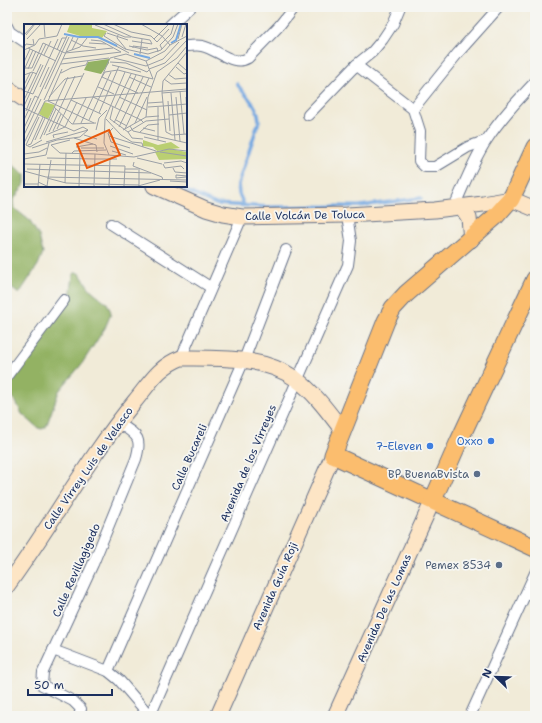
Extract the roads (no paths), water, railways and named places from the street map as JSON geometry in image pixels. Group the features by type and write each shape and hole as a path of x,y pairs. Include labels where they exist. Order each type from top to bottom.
{"main road":[{"path":"535,147 511,199 471,240 406,294 393,308 333,455 535,548"},
{"path":"433,500 535,279"}],"street":[{"path":"171,24 190,7"},
{"path":"187,46 203,46 235,60 244,60 248,58 279,26 294,7"},
{"path":"308,115 383,40 393,24 400,7"},
{"path":"413,109 458,53 499,7"},
{"path":"7,26 10,32 24,41"},
{"path":"356,66 413,109 420,131 419,161 425,166 435,167 468,147 485,141"},
{"path":"471,240 469,218 458,206 471,169 485,141 510,108 535,82"},
{"path":"7,88 24,99"},
{"name":"Calle Volcán De Toluca","path":"156,187 206,209 242,217 347,215 435,210 511,199"},
{"path":"511,199 535,209"},
{"name":"Avenida de los Virreyes","path":"150,716 348,265 351,241 347,215"},
{"path":"242,217 180,358 244,360 266,365 288,374 297,380 323,406 343,432"},
{"path":"112,224 210,287"},
{"name":"Calle Bucareli","path":"108,671 244,360 286,250"},
{"path":"7,376 64,300"},
{"name":"Calle Virrey Luis de Velasco","path":"7,586 27,559 65,498 117,422 159,371 171,362 180,358"},
{"name":"Calle Revillagigedo","path":"79,716 81,709 73,701 42,685 43,672 93,564 140,447 139,441 132,432 117,422"},
{"name":"Avenida Guía Roji","path":"218,716 333,455"},
{"name":"Avenida De las Lomas","path":"335,716 433,500"},
{"path":"470,716 535,573"},
{"path":"53,650 108,671 119,680 150,716"}],"waterway":[{"path":"237,84 254,105 259,121 238,184 239,194 244,205"},
{"path":"177,187 216,204 270,207 360,206 421,198"}],"place":[{"name":"Oxxo","path":"491,441"},
{"name":"7-Eleven","path":"430,446"},
{"name":"BP BuenaBvista","path":"477,474"},
{"name":"Pemex 8534","path":"499,565"}]}
